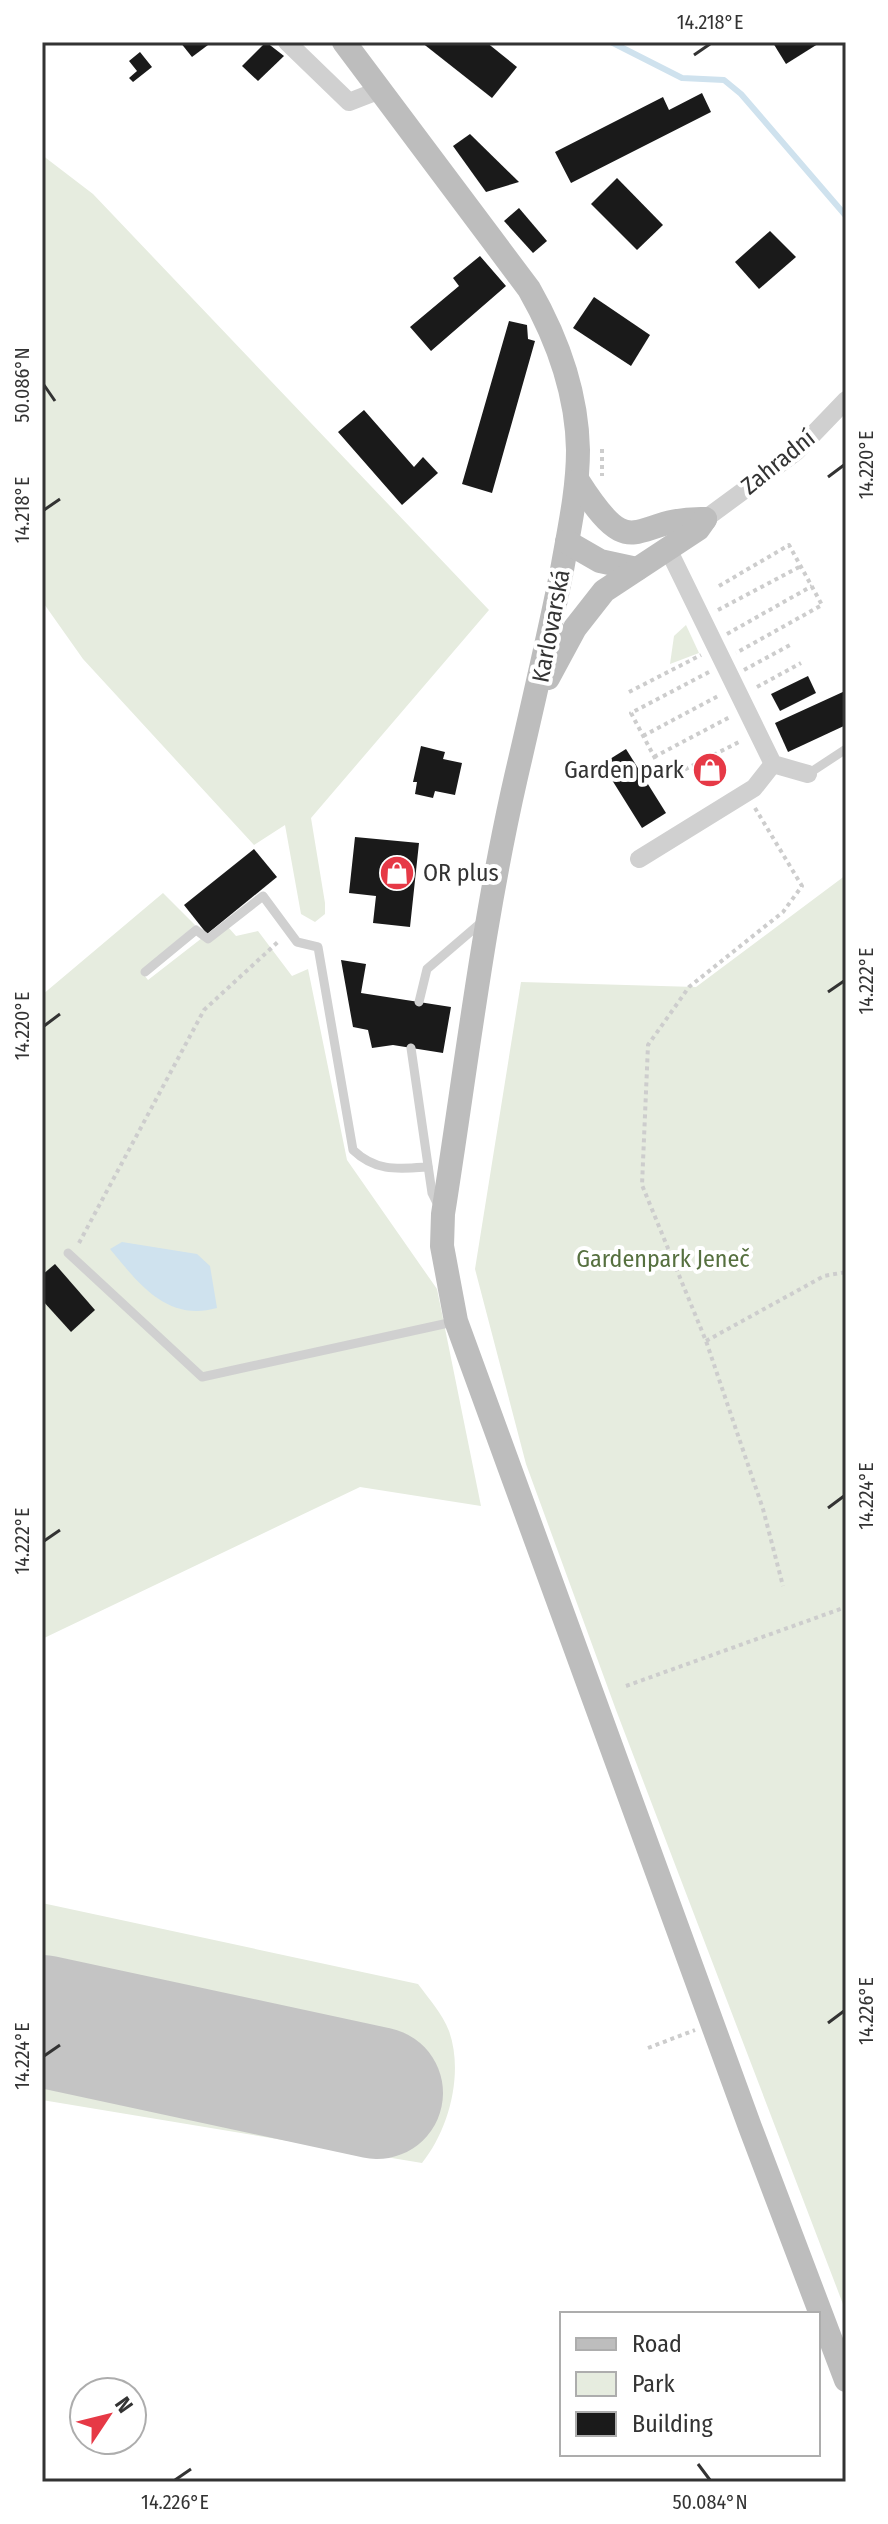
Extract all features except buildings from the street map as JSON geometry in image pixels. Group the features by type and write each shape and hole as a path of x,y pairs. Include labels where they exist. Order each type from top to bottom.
{"main road":[{"name":"Karlovarská","path":"344,42 538,304 571,388 577,434 578,481 537,698 516,777 489,917 443,1214 442,1246 456,1321 846,2380"},
{"path":"578,481 597,511 618,532"},
{"path":"567,542 618,532 643,533 689,519 705,519"},
{"path":"537,698 575,628 604,591 698,529 705,519"},
{"path":"567,542 600,561 637,569"}],"street":[{"path":"287,42 349,102 380,90"},
{"name":"Zahradní","path":"705,519 796,452 846,400"},
{"path":"668,549 773,764 808,774"},
{"path":"639,859 746,793 773,764"}],"lane":[{"path":"808,774 846,749"},
{"path":"145,972 196,930 208,939 263,896 297,942 318,947 353,1150 365,1162 386,1170 428,1167"},
{"path":"419,1002 427,969 489,917"},
{"path":"411,1048 432,1193 443,1214"},
{"path":"68,1253 202,1377 456,1321"}],"path":[{"path":"643,736 822,605 789,545 719,586"},
{"path":"703,618 801,566"},
{"path":"654,757 729,672 812,586"},
{"path":"758,732 666,779 631,713 790,645"},
{"path":"629,692 729,672 801,663"},
{"path":"746,793 802,886 783,912 689,987 648,1045 642,1185 706,1341 763,1509 783,1586"},
{"path":"81,1265 78,1239 204,1010 289,931"},
{"path":"706,1341 824,1276 846,1272"},
{"path":"626,1686 846,1607"},
{"path":"648,2048 712,2023"}],"green space":[{"path":"42,155 93,194 489,610 311,818 325,903 325,914 315,922 301,914 285,825 254,845 83,659 42,601"},
{"path":"686,625 699,653 670,664 674,636"},
{"name":"Gardenpark Jeneč","path":"846,875 846,2312 616,1710 526,1464 475,1269 521,982 696,987"},
{"path":"163,893 195,925 141,971 148,980 202,938 228,927 236,936 258,931 292,976 308,969 347,1160 437,1289 481,1506 360,1487 42,1639 42,995"},
{"path":"42,1903 418,1984 446,2024 455,2065 451,2100 432,2150 422,2163 42,2100"}],"water":[{"path":"122,1242 197,1254 210,1266 217,1308 183,1310 156,1297 143,1287 110,1249"}],"waterway":[{"path":"611,42 682,78 724,80 741,94 846,216"}],"runway":[{"path":"42,2021 377,2093"}],"place":[{"name":"Garden park","path":"710,770"},
{"name":"OR plus","path":"397,873"}]}
